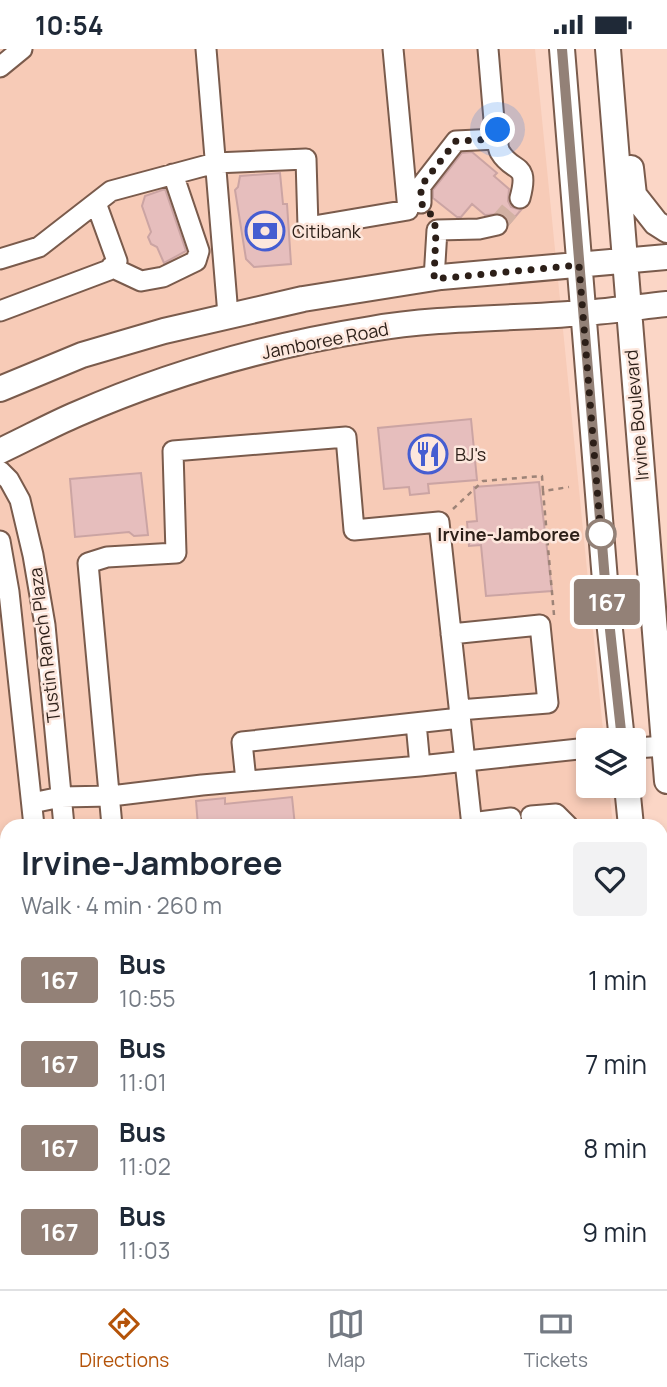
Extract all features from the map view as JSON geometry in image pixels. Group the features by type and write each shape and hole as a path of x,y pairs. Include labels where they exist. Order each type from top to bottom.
{"main road":[{"path":"562,49 606,593 621,728"},
{"path":"610,49 624,114 634,195 656,223 667,230"},
{"name":"Irvine Boulevard","path":"610,49 624,261 667,781"},
{"path":"0,389 82,355 164,331 303,299 434,279 667,257"},
{"name":"Jamboree Road","path":"0,451 77,414 128,394 204,367 277,347 373,328 471,318 584,313 667,304"},
{"path":"628,798 630,819"}],"street":[{"path":"0,67 22,49"},
{"path":"206,49 228,315"},
{"path":"393,49 414,203 433,217 436,230 434,279"},
{"path":"488,49 494,120 500,152 519,168 524,181 520,198"},
{"path":"0,259 39,247 111,191 215,163 306,159 308,227 408,210 421,186 456,141 498,134"},
{"path":"111,267 141,281 163,277 197,261 198,251 173,174"},
{"path":"0,311 79,282 111,267 117,261 96,203"},
{"path":"436,230 475,229 497,225"},
{"path":"112,819 88,563 107,557 176,552 173,450 346,437 354,530 439,522 471,819"},
{"name":"Tustin Ranch Plaza","path":"0,471 9,480 20,500 33,555 45,625 63,819"},
{"name":"Tustin Ranch Plaza","path":"0,541 9,591 7,638 33,819"},
{"path":"246,781 242,742 416,723 460,714 548,703 540,625 451,634"},
{"path":"416,723 421,766"},
{"path":"646,747 665,746"},
{"path":"32,803 61,797 111,796 576,749"},
{"path":"507,819 556,814 561,819"}],"path":[{"path":"439,522 483,481 542,476 555,617 540,625"},
{"path":"543,491 569,487"}],"shaded area":[{"path":"0,49 535,49 603,728 576,728 576,798 610,798 612,819 0,819"}],"building":[{"path":"472,152 497,173 494,176 509,189 508,201 511,207 521,210 509,224 501,214 485,215 472,204 461,217 457,217 433,198 433,190 462,153"},
{"name":"Citibank","path":"280,173 283,204 287,204 291,264 254,267 246,259 235,190 240,176"},
{"path":"165,189 186,251 164,263 157,247 151,244 148,237 151,232 142,206 145,196"},
{"name":"BJ's","path":"471,419 477,480 428,484 429,493 410,495 409,487 384,489 378,428"},
{"path":"141,473 148,535 134,536 129,532 75,537 70,479"},
{"path":"539,482 552,591 486,596 481,545 469,546 467,522 477,521 474,487"},
{"path":"292,797 294,819 197,819 196,801 225,798 225,804"}],"tunnel":[{"path":"497,225 520,198"}],"bus line":[{"name":"167","path":"562,49 606,593 621,728"}],"place":[{"name":"Citibank","path":"265,231"},
{"name":"BJ's","path":"428,454"},
{"name":"Irvine-Jamboree","path":"601,534"}],"route":[{"path":"498,130 497,139 456,141 421,186 421,203 433,217 436,230 434,279 579,265 601,537 601,534"}]}
